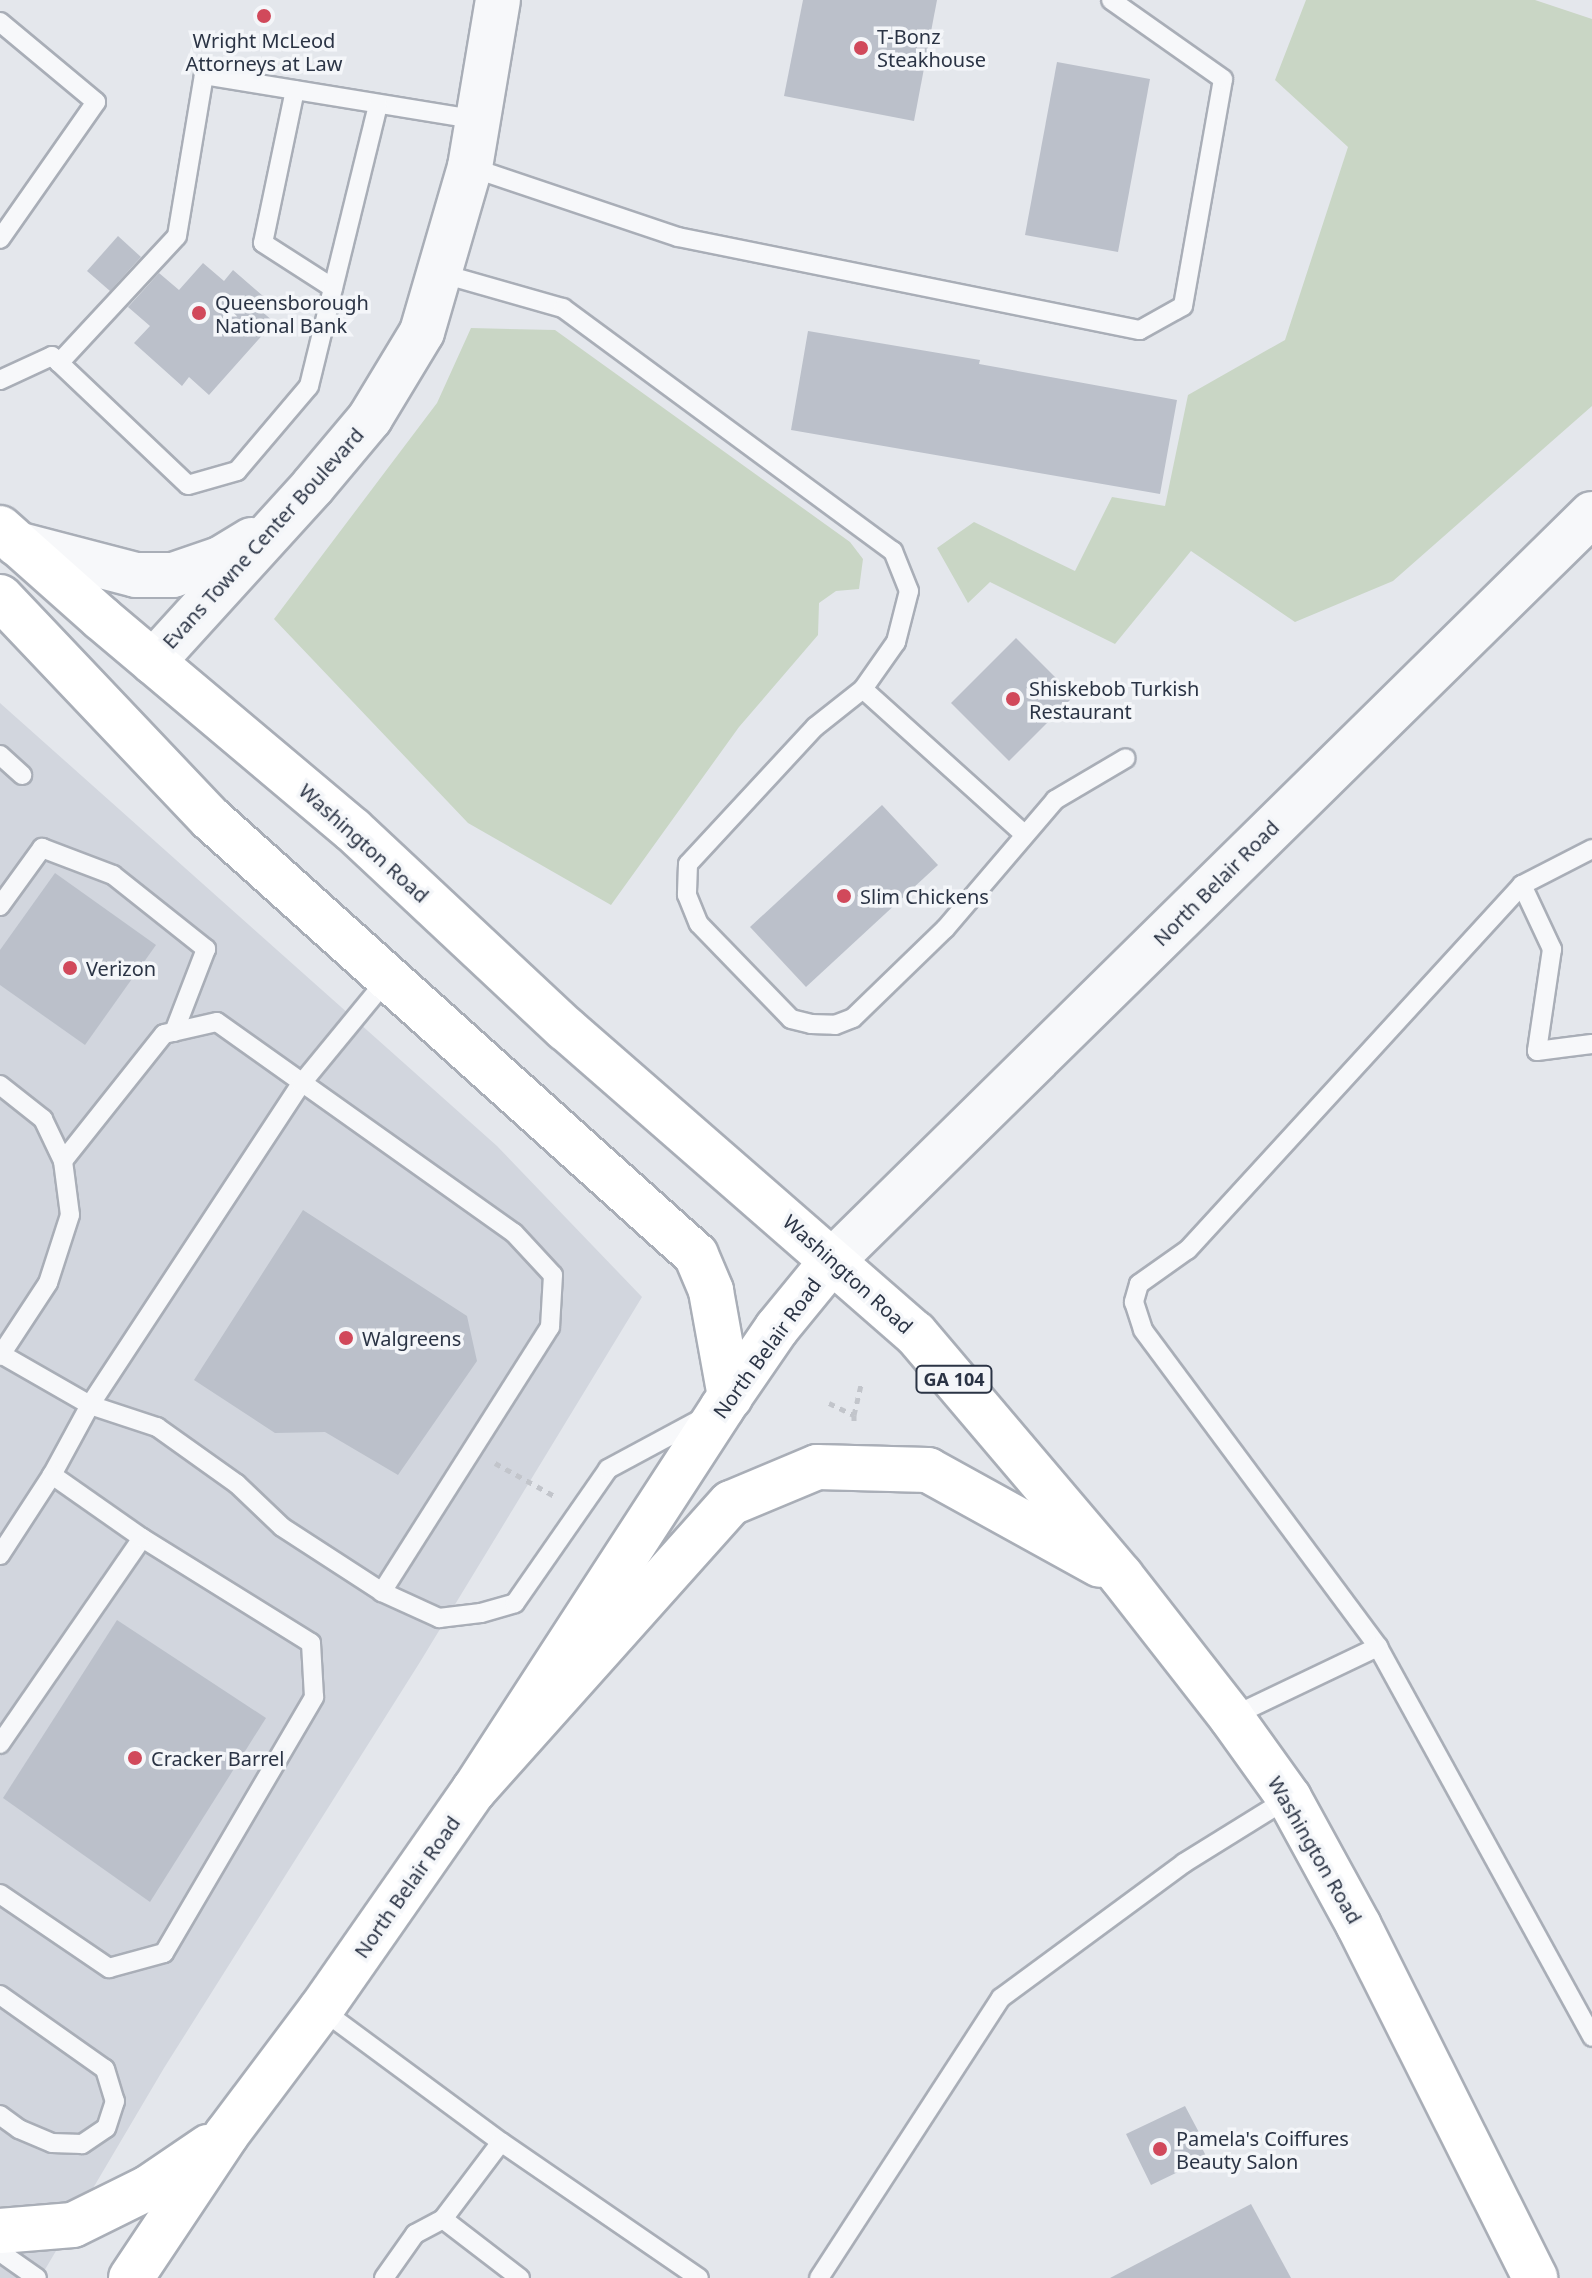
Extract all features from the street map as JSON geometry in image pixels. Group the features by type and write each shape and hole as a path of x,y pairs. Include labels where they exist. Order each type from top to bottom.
{"main road":[{"name":"Washington Road","path":"6,545 153,662 353,830 566,1029 915,1333 1121,1576 1231,1717 1289,1798 1359,1926 1535,2278"},
{"path":"0,597 211,819 696,1255 711,1291 726,1402"},
{"name":"North Belair Road","path":"131,2278 227,2134 321,2009 474,1790 726,1402 777,1328 831,1262"},
{"path":"474,1790 731,1503 817,1467 928,1470 1121,1576"},
{"path":"0,2231 73,2225 148,2188 227,2134"}],"street":[{"name":"Evans Towne Center Boulevard","path":"153,662 279,525 370,418 422,332 470,167 498,0"},
{"name":"North Belair Road","path":"831,1262 1592,514"},
{"path":"6,545 136,575 173,575 220,559 279,525"}],"lane":[{"path":"470,167 678,237 1140,330 1183,306 1223,79 1111,0"},
{"path":"0,22 96,102 0,239"},
{"path":"59,363 177,236 204,75 478,120"},
{"path":"295,90 263,243 333,288"},
{"path":"0,380 52,356 188,485 237,471 309,386 378,105"},
{"path":"440,273 563,308 893,551 909,591 896,642 863,689 815,727 688,864 687,895 699,924 791,1019 835,1025 853,1018 945,929 1055,800 1126,758"},
{"path":"863,689 1024,834"},
{"path":"0,755 22,775"},
{"path":"0,906 42,848 113,875 206,949 174,1032"},
{"path":"1589,858 1522,885 1187,1250 1139,1284 1134,1302 1143,1330 1378,1647 1592,2037"},
{"path":"1522,885 1552,949 1537,1051 1592,1044"},
{"path":"0,1555 52,1475 90,1405 301,1084 388,978"},
{"path":"63,1161 164,1034 217,1022 514,1233 553,1275 550,1327 382,1592"},
{"path":"0,1085 43,1119 63,1161 70,1215 48,1283 1,1355 90,1405 157,1427 237,1484 282,1527 382,1592 439,1618 481,1613 515,1603 608,1469 726,1402"},
{"path":"0,1894 109,1968 164,1953 314,1697 311,1643 142,1538 52,1475"},
{"path":"0,1744 142,1538"},
{"path":"1231,1717 1378,1647"},
{"path":"819,2278 1001,1998 1184,1863 1289,1798"},
{"path":"0,1995 105,2069 115,2101 106,2128 82,2144 52,2143 19,2129 0,2115"},
{"path":"321,2009 501,2142 699,2278"},
{"path":"384,2278 415,2234 443,2219 501,2142"},
{"path":"443,2219 520,2278"},
{"path":"0,2252 37,2278"}],"path":[{"path":"854,1429 861,1384"},
{"path":"829,1403 854,1415"},
{"path":"472,1450 560,1500"}],"shaded area":[{"path":"0,703 497,1146 642,1297 420,1662 164,2068 40,2278 0,2278"}],"green space":[{"path":"1306,0 1535,0 1592,19 1592,406 1393,581 1295,622 1191,551 1115,644 990,582 968,603 937,548 974,522 1075,571 1112,497 1165,506 1188,395 1285,340 1348,147 1275,80"},
{"path":"471,328 555,330 850,542 863,559 859,589 836,591 819,603 818,635 739,727 611,905 468,823 274,619 437,403"}],"building":[{"name":"T-Bonz Steakhouse","path":"803,0 937,0 914,121 784,96"},
{"path":"1057,62 1150,79 1118,252 1025,235"},
{"path":"118,236 141,257 110,291 87,271"},
{"name":"Queensborough National Bank","path":"203,263 224,281 233,270 263,296 252,303 274,322 209,395 189,377 182,386 134,343 150,326 128,307 159,273 179,290"},
{"path":"808,331 980,360 979,364 1177,400 1160,494 791,430"},
{"name":"Shiskebob Turkish Restaurant","path":"1016,638 1074,696 1009,761 951,703"},
{"name":"Slim Chickens","path":"882,805 938,865 806,987 750,927"},
{"name":"Verizon","path":"55,873 156,945 85,1045 0,985 0,950"},
{"name":"Walgreens","path":"303,1210 467,1316 477,1361 398,1475 325,1432 275,1433 194,1380"},
{"name":"Cracker Barrel","path":"117,1620 266,1718 150,1902 3,1798"},
{"name":"Pamela's Coiffures Beauty Salon","path":"1185,2106 1203,2140 1199,2142 1207,2158 1151,2185 1126,2134"},
{"path":"1251,2204 1291,2278 1110,2278"}],"place":[{"name":"Wright McLeod Attorneys at Law","path":"264,16"},
{"name":"T-Bonz Steakhouse","path":"861,48"},
{"name":"Queensborough National Bank","path":"199,313"},
{"name":"Shiskebob Turkish Restaurant","path":"1013,699"},
{"name":"Slim Chickens","path":"844,896"},
{"name":"Verizon","path":"70,968"},
{"name":"Walgreens","path":"346,1338"},
{"name":"Cracker Barrel","path":"135,1758"},
{"name":"Pamela's Coiffures Beauty Salon","path":"1160,2149"}]}
